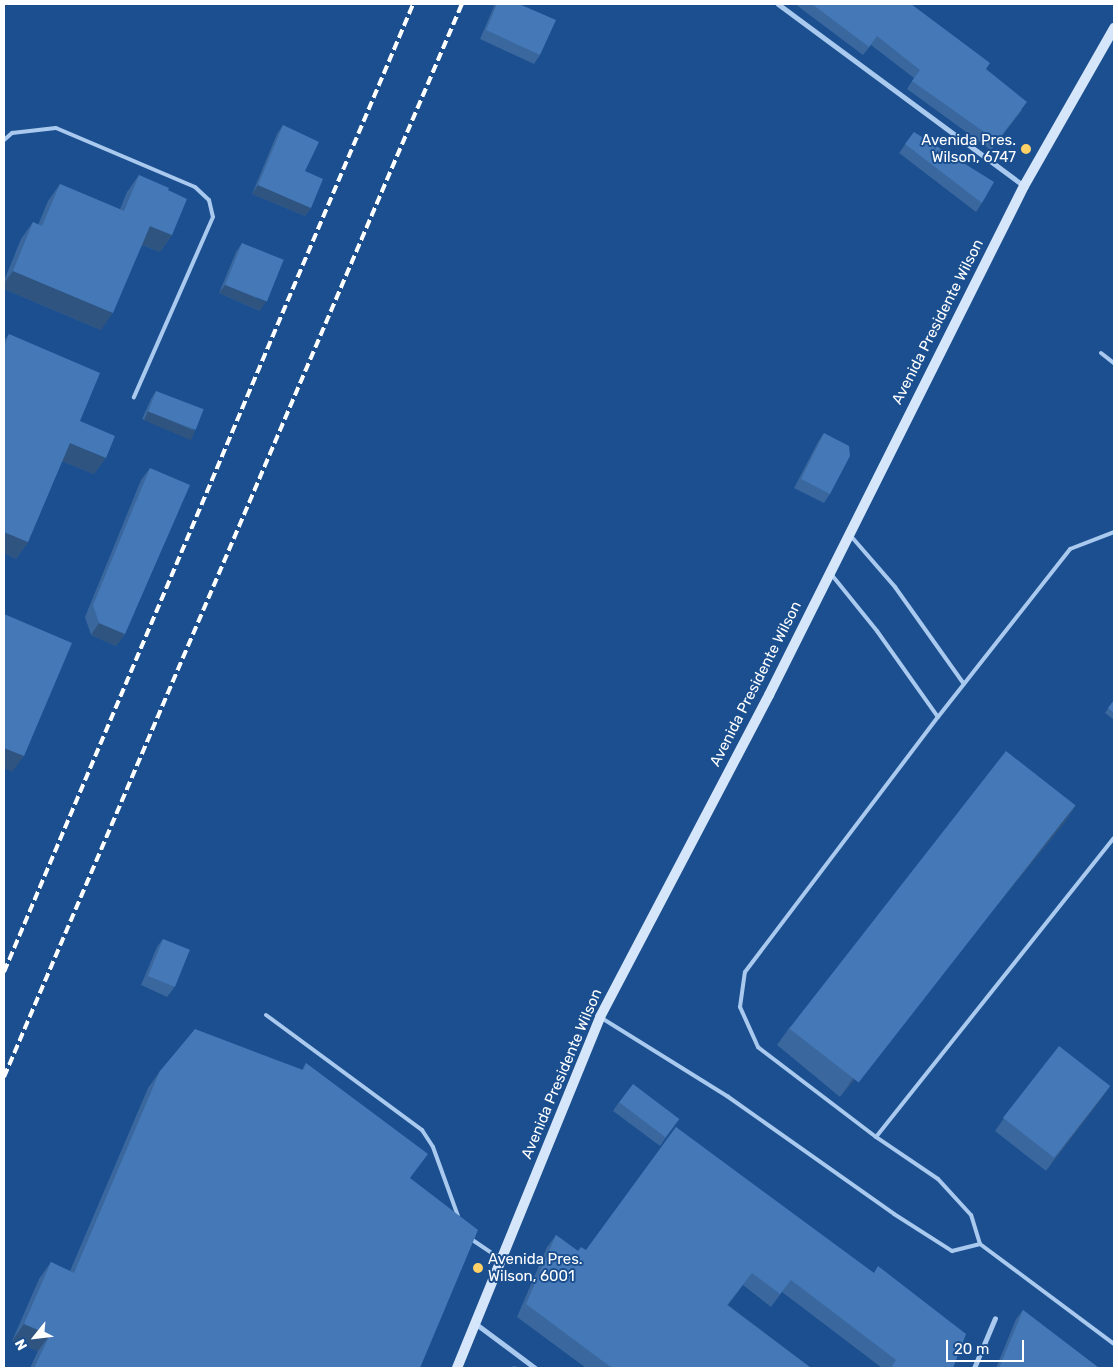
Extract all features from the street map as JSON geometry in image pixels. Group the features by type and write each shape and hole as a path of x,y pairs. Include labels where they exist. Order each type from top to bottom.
{"main road":[{"name":"Avenida Presidente Wilson","path":"457,1368 600,1017 769,695 1024,186 1114,28"}],"street":[{"path":"778,4 1024,186"},
{"path":"974,1368 995,1318"},
{"path":"476,1324 535,1368"}],"lane":[{"path":"4,140 12,133 56,128 196,187 209,200 213,217 134,397"},
{"path":"1101,353 1114,363"},
{"path":"1114,532 1070,549 938,717 745,972 740,1007 758,1047 876,1137 938,1178 971,1215 980,1244 1114,1344"},
{"path":"849,534 895,586 964,684"},
{"path":"829,572 877,631 938,717"},
{"path":"876,1137 1114,838"},
{"path":"266,1015 422,1130 433,1147 461,1224"},
{"path":"600,1017 727,1096 894,1214 952,1251 980,1244"},
{"path":"465,1232 502,1261"}],"building":[{"path":"497,4 519,4 556,20 540,55 486,30"},
{"path":"812,4 911,4 990,63 986,69 1027,102 997,141 912,81 920,70 877,36 869,47"},
{"path":"283,125 319,142 305,171 323,179 311,208 258,185"},
{"path":"914,132 994,182 982,203 905,144"},
{"path":"139,175 169,188 168,190 187,199 172,235 150,226 113,313 13,271 33,222 42,226 60,184 124,211"},
{"path":"242,243 284,260 267,302 225,285"},
{"path":"9,334 100,373 80,421 115,436 106,458 70,443 28,542 4,532 4,346"},
{"path":"156,391 204,409 196,430 148,412"},
{"path":"824,433 849,446 850,456 830,494 801,479"},
{"path":"150,468 190,485 125,634 99,623 93,605"},
{"path":"4,614 72,643 24,756 4,748"},
{"path":"1114,700 1114,713 1108,708"},
{"path":"1006,751 1075,805 859,1083 789,1028"},
{"path":"163,939 190,950 175,987 148,976"},
{"path":"195,1029 303,1070 306,1063 428,1154 410,1178 478,1230 420,1368 34,1368 50,1335 24,1324 51,1262 74,1273 160,1071"},
{"path":"1059,1046 1110,1086 1054,1158 1003,1118"},
{"path":"633,1084 679,1119 665,1137 619,1102"},
{"path":"676,1127 874,1273 878,1266 966,1334 953,1368 891,1368 896,1360 791,1280 780,1294 752,1273 727,1305 811,1368 612,1368 526,1304 556,1235 578,1251 581,1247 586,1250"},
{"path":"1023,1310 1099,1368 999,1368"}],"railway":[{"path":"4,972 413,4"},
{"path":"4,1077 462,4"}],"place":[{"name":"Avenida Pres. Wilson, 6747","path":"1026,149"},
{"name":"Avenida Pres. Wilson, 6001","path":"478,1268"}]}
